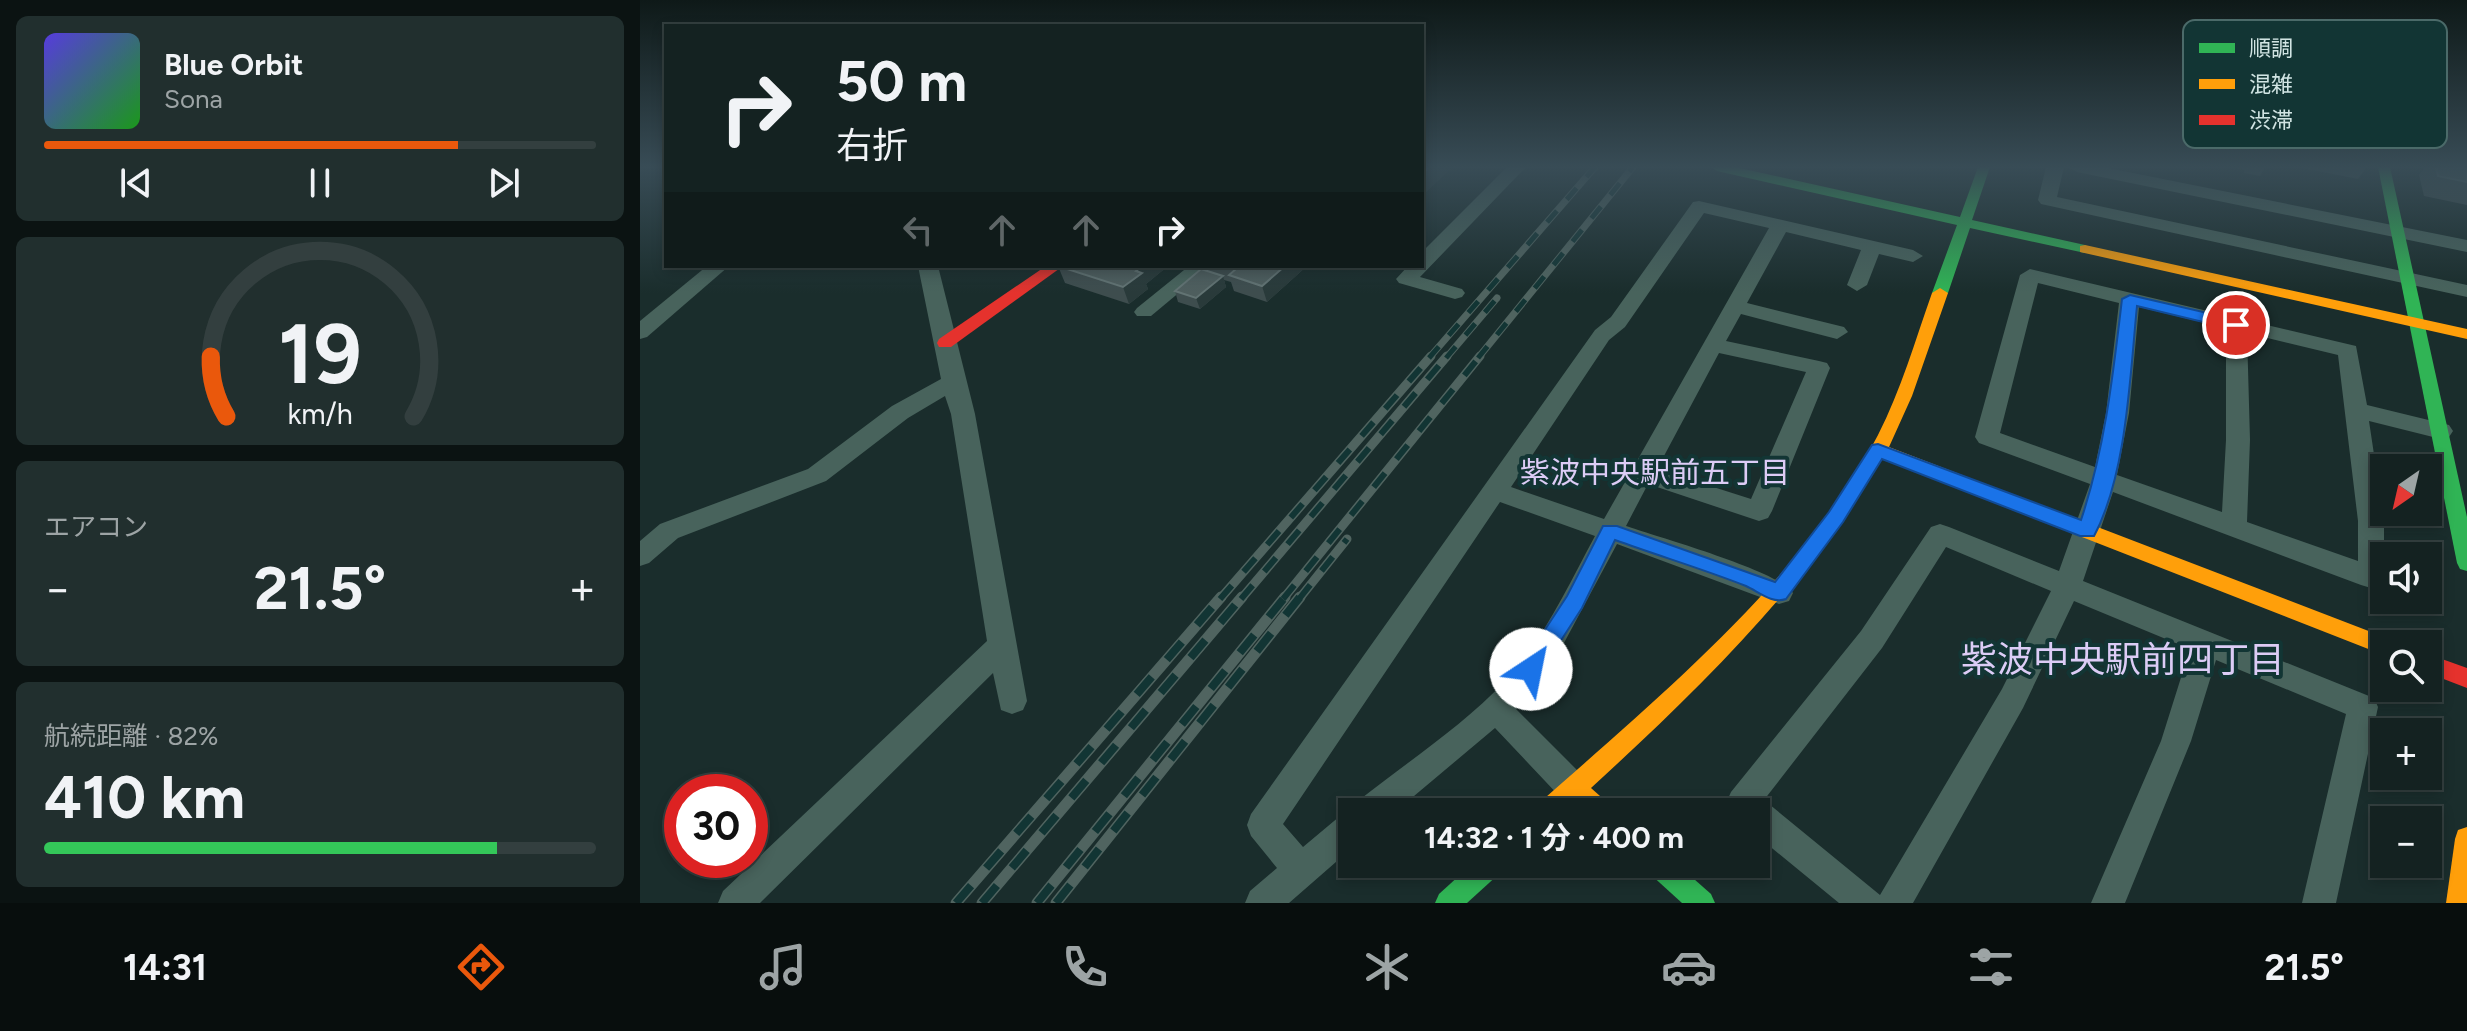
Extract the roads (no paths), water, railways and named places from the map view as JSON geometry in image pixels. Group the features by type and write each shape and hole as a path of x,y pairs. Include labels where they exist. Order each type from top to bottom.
{"street":[{"path":"1424,260 1475,209"},
{"path":"1300,870 1263,825 1602,335 1618,322 1697,209"},
{"path":"1712,209 1913,256"},
{"path":"1912,209 2467,334"},
{"path":"1562,798 1711,664 1779,593 1836,517 1878,450 1909,390 1971,209"},
{"path":"2089,209 2467,291"},
{"path":"2285,209 2467,246"},
{"path":"2393,209 2466,547"},
{"path":"1387,798 1496,709 1542,655 1780,225"},
{"path":"1857,285 1872,246"},
{"path":"640,332 717,268"},
{"path":"928,268 963,414 1012,701"},
{"path":"945,343 1053,268"},
{"path":"1144,312 1199,268"},
{"path":"1416,268 1406,279 1455,293"},
{"path":"2030,275 2236,325 2348,351 2371,521 2371,577 1987,437 2030,275"},
{"path":"1894,903 2030,669 2068,587 2104,480 2115,426 2130,299"},
{"path":"1735,306 1837,332"},
{"path":"2234,527 2238,440 2236,325"},
{"path":"1642,473 1759,511 1819,368 1713,345"},
{"path":"640,556 669,531 817,475 900,412 953,382"},
{"path":"2357,410 2441,431"},
{"path":"1878,450 2370,641"},
{"path":"1493,490 1754,581 1779,593"},
{"path":"1746,798 1856,663 1906,593 1940,534 2363,707 2319,903"},
{"path":"2108,903 2176,741 2206,644"},
{"path":"735,903 1002,645"},
{"path":"2442,668 2467,678"},
{"path":"1496,709 1584,798"},
{"path":"1770,825 1866,903"},
{"path":"1262,903 1338,839"},
{"path":"2459,903 2466,852"},
{"path":"1448,903 1476,878"},
{"path":"1674,878 1702,903"}],"railway":[{"path":"1429,358 1558,209"},
{"path":"1478,358 1599,209"},
{"path":"1446,358 1497,298"},
{"path":"1220,599 1431,356"},
{"path":"1241,599 1447,356"},
{"path":"1283,599 1480,356"},
{"path":"1299,599 1347,539"},
{"path":"956,903 1221,597"},
{"path":"982,903 1242,597"},
{"path":"1037,903 1285,597"},
{"path":"1056,903 1300,597"}],"district":[{"name":"紫波中央駅前五丁目","path":"1655,473"},
{"name":"紫波中央駅前四丁目","path":"2123,659"}]}
